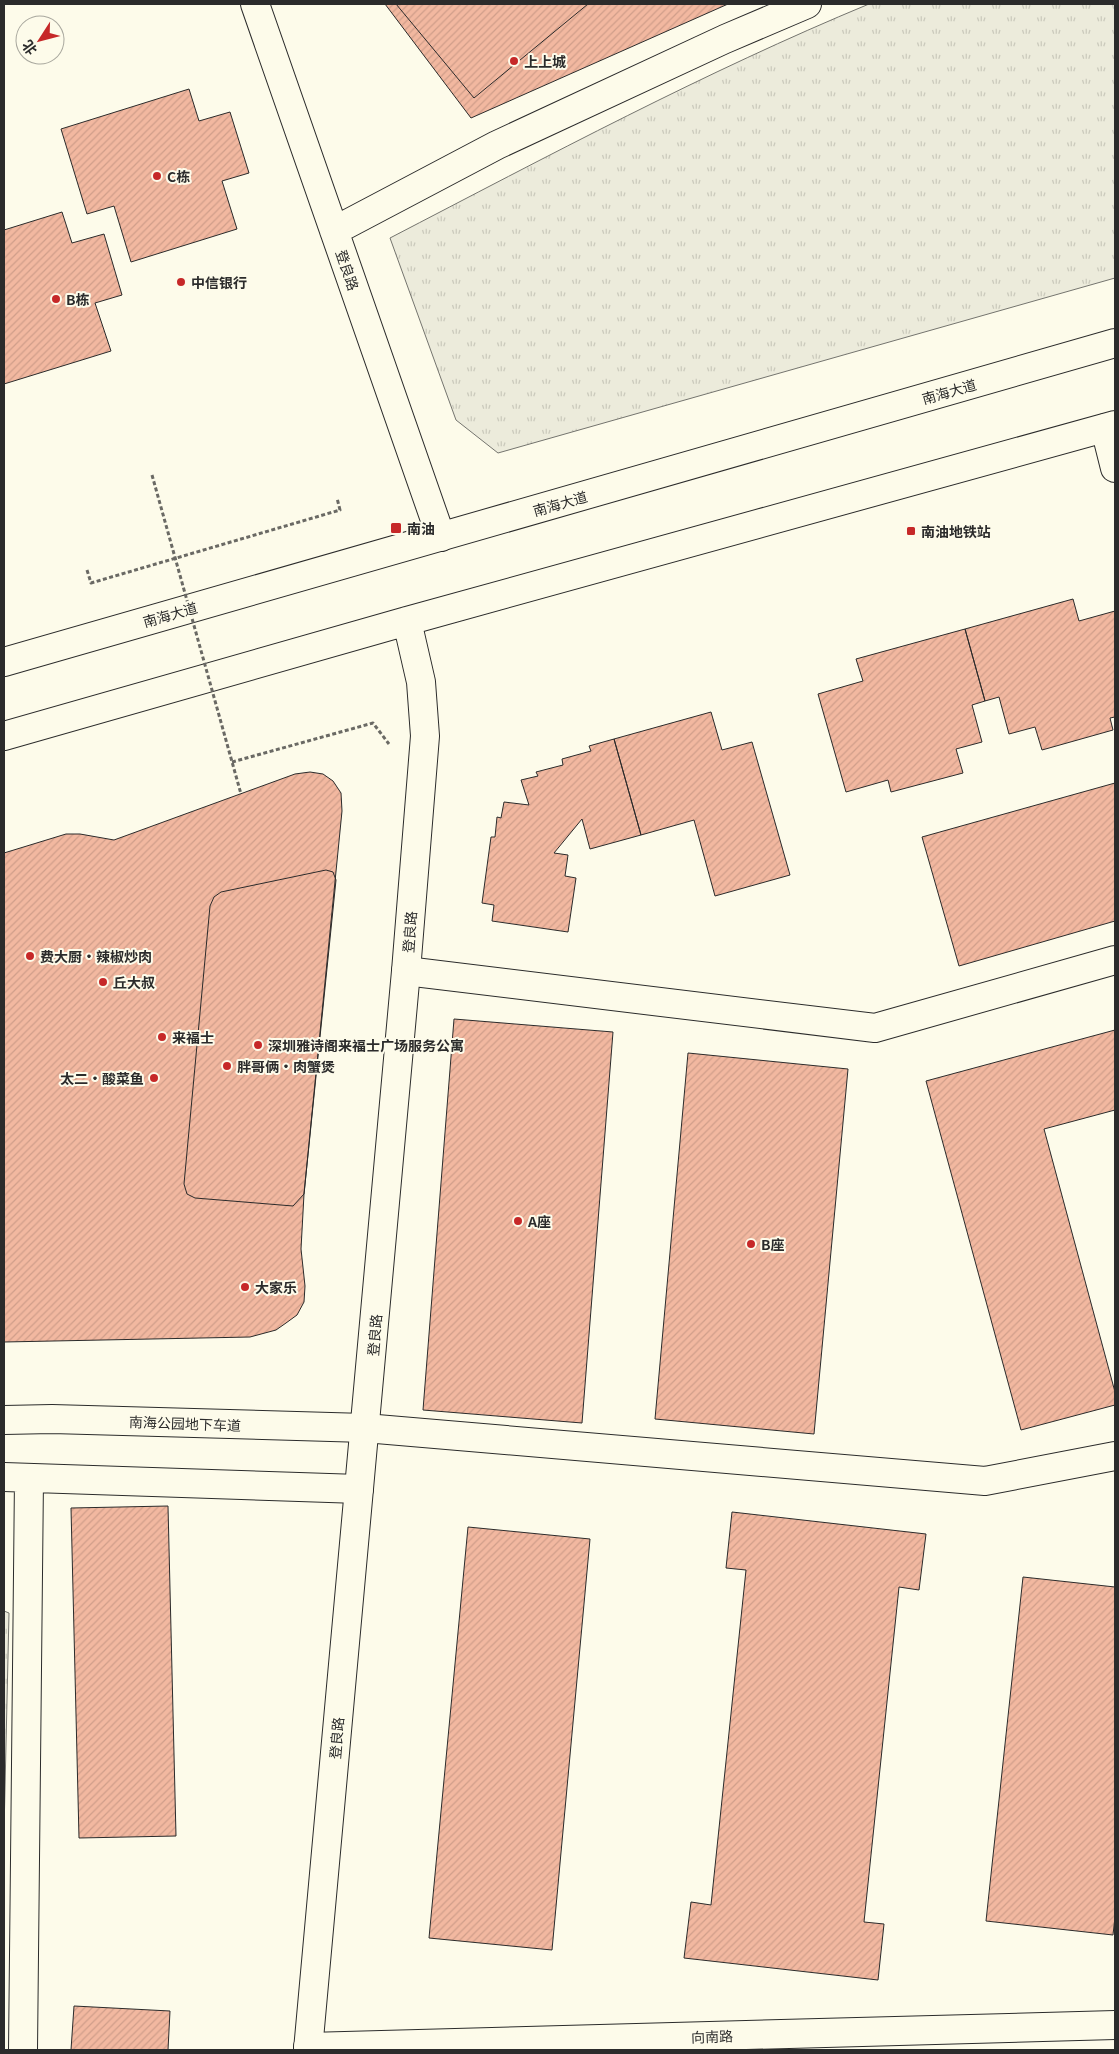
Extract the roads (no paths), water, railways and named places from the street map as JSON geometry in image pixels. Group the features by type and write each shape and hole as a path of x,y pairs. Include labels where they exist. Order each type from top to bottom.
{"street":[{"name":"登良路","path":"255,4 441,537"},
{"path":"334,231 497,145 725,39 807,4"},
{"name":"南海大道","path":"4,662 1115,344"},
{"path":"4,736 407,621 1110,427 1115,468"},
{"name":"登良路","path":"308,2049 406,971 425,736 420,682 407,621"},
{"path":"406,971 875,1028 1115,960"},
{"name":"南海公园地下车道","path":"4,1420 52,1419 365,1428 985,1481 1115,1456"},
{"path":"23,2050 16,1478 359,1489"},
{"name":"向南路","path":"308,2049 873,2041 1115,2025"}],"place":[{"name":"上上城","path":"514,61"},
{"name":"C栋","path":"157,176"},
{"name":"中信银行","path":"181,282"},
{"name":"B栋","path":"56,299"},
{"name":"南油","path":"396,528"},
{"name":"南油地铁站","path":"911,531"},
{"name":"费大厨·辣椒炒肉","path":"30,956"},
{"name":"丘大叔","path":"103,982"},
{"name":"来福士","path":"162,1037"},
{"name":"深圳雅诗阁来福士广场服务公寓","path":"258,1045"},
{"name":"胖哥俩·肉蟹煲","path":"227,1066"},
{"name":"太二·酸菜鱼","path":"154,1078"},
{"name":"A座","path":"518,1221"},
{"name":"B座","path":"751,1244"},
{"name":"大家乐","path":"245,1287"}]}
